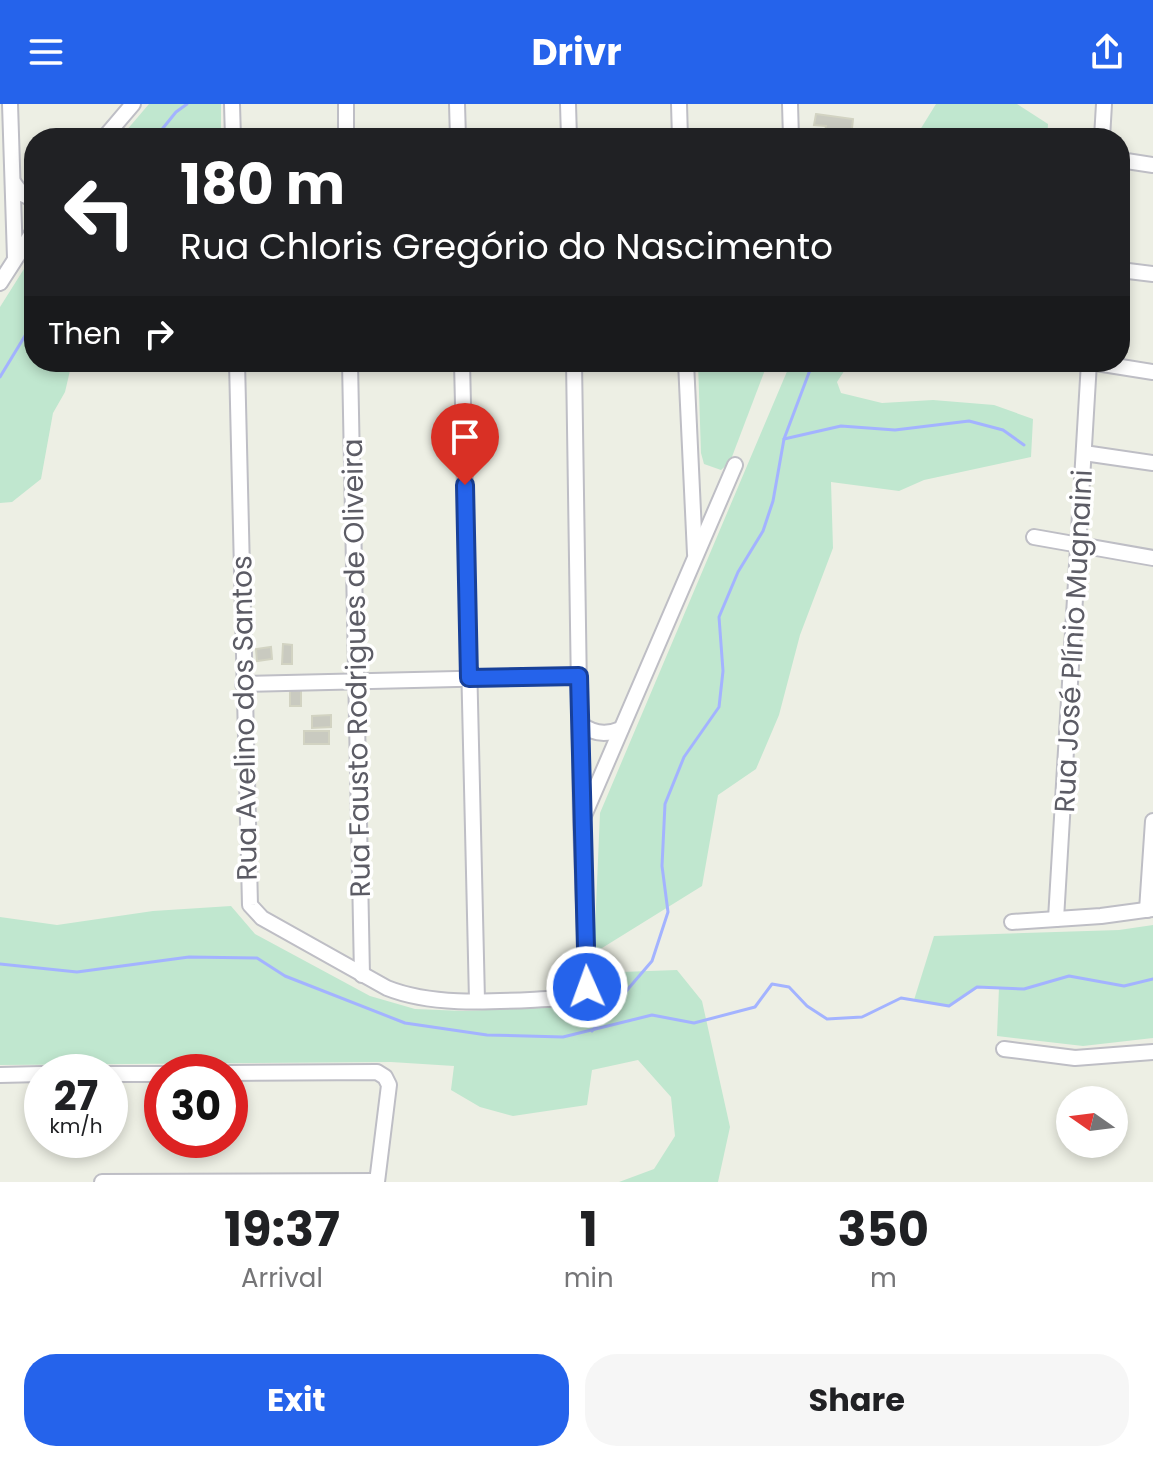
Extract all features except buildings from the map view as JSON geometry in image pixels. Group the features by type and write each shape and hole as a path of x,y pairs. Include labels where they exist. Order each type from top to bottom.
{"street":[{"path":"10,104 15,258"},
{"path":"232,104 233,128"},
{"path":"346,104 346,128"},
{"path":"457,104 458,128"},
{"path":"568,104 569,128"},
{"path":"679,104 680,128"},
{"path":"790,104 791,128"},
{"path":"1103,128 1104,104"},
{"path":"112,128 128,107"},
{"path":"1130,162 1153,165"},
{"path":"12,182 24,195"},
{"path":"0,283 24,245"},
{"path":"1130,271 1153,274"},
{"path":"1130,368 1153,372"},
{"name":"Rua Avelino dos Santos","path":"237,372 250,905 262,918 362,975 407,996 433,1001 576,998 584,994 587,987 581,822"},
{"name":"Rua Fausto Rodrigues de Oliveira","path":"350,372 362,975"},
{"path":"462,372 477,1000"},
{"path":"574,372 581,822"},
{"path":"686,372 695,559"},
{"name":"Rua José Plínio Mugnaini","path":"1056,919 1089,372"},
{"path":"1084,453 1153,463"},
{"path":"581,822 735,465"},
{"path":"1034,537 1153,558"},
{"path":"243,684 579,676"},
{"path":"581,724 588,730 599,732 610,733 621,729"},
{"path":"1012,922 1150,909 1153,821"},
{"path":"1004,1049 1075,1058 1153,1052"},
{"path":"102,1182 377,1182 389,1085 385,1077 377,1072 248,1073"},
{"path":"0,1075 24,1074"}],"green space":[{"path":"149,104 221,104 221,128 129,128"},
{"path":"936,104 1017,104 1048,124 1048,128 921,128"},
{"path":"24,269 24,372 70,372 65,392 53,413 41,479 12,502 0,503 0,307"},
{"path":"698,372 764,372 730,462 721,470 704,464"},
{"path":"787,372 844,372 837,382 841,393 882,403 933,400 994,405 1033,419 1031,457 924,480 899,491 831,482 833,548 800,635 779,715 756,769 718,795 702,886 594,953 600,813"},
{"path":"231,906 255,934 370,996 415,1009 463,1011 581,1006 589,1001 593,993 593,973 677,970 702,1001 730,1127 718,1182 619,1182 654,1169 675,1136 671,1097 638,1060 592,1070 587,1105 513,1116 480,1107 451,1090 454,1066 391,1062 248,1063 248,1054 144,1054 144,1064 128,1064 128,1054 24,1054 24,1065 0,1065 0,917 57,925 153,911"},
{"path":"1153,925 1153,1038 1083,1046 997,1036 999,987 977,987 949,1006 914,1000 934,936 1119,930"}],"waterway":[{"path":"163,128 187,104"},
{"path":"0,377 24,337"},
{"path":"592,1031 652,961 668,912 662,866 665,804 684,757 719,707 723,671 719,617 738,572 763,531 773,501 784,439 809,372"},
{"path":"784,439 841,426 895,430 969,421 1003,430 1024,445"},
{"path":"0,964 77,972 189,957 257,958 285,976 405,1023 487,1035 563,1037 652,1015 694,1023 755,1007 772,984 789,987 807,1006 827,1019 862,1017 901,998 949,1006 977,987 1024,989 1069,976 1124,986 1153,979"}],"route":[{"path":"465,485 469,678 579,676 587,987"}]}
